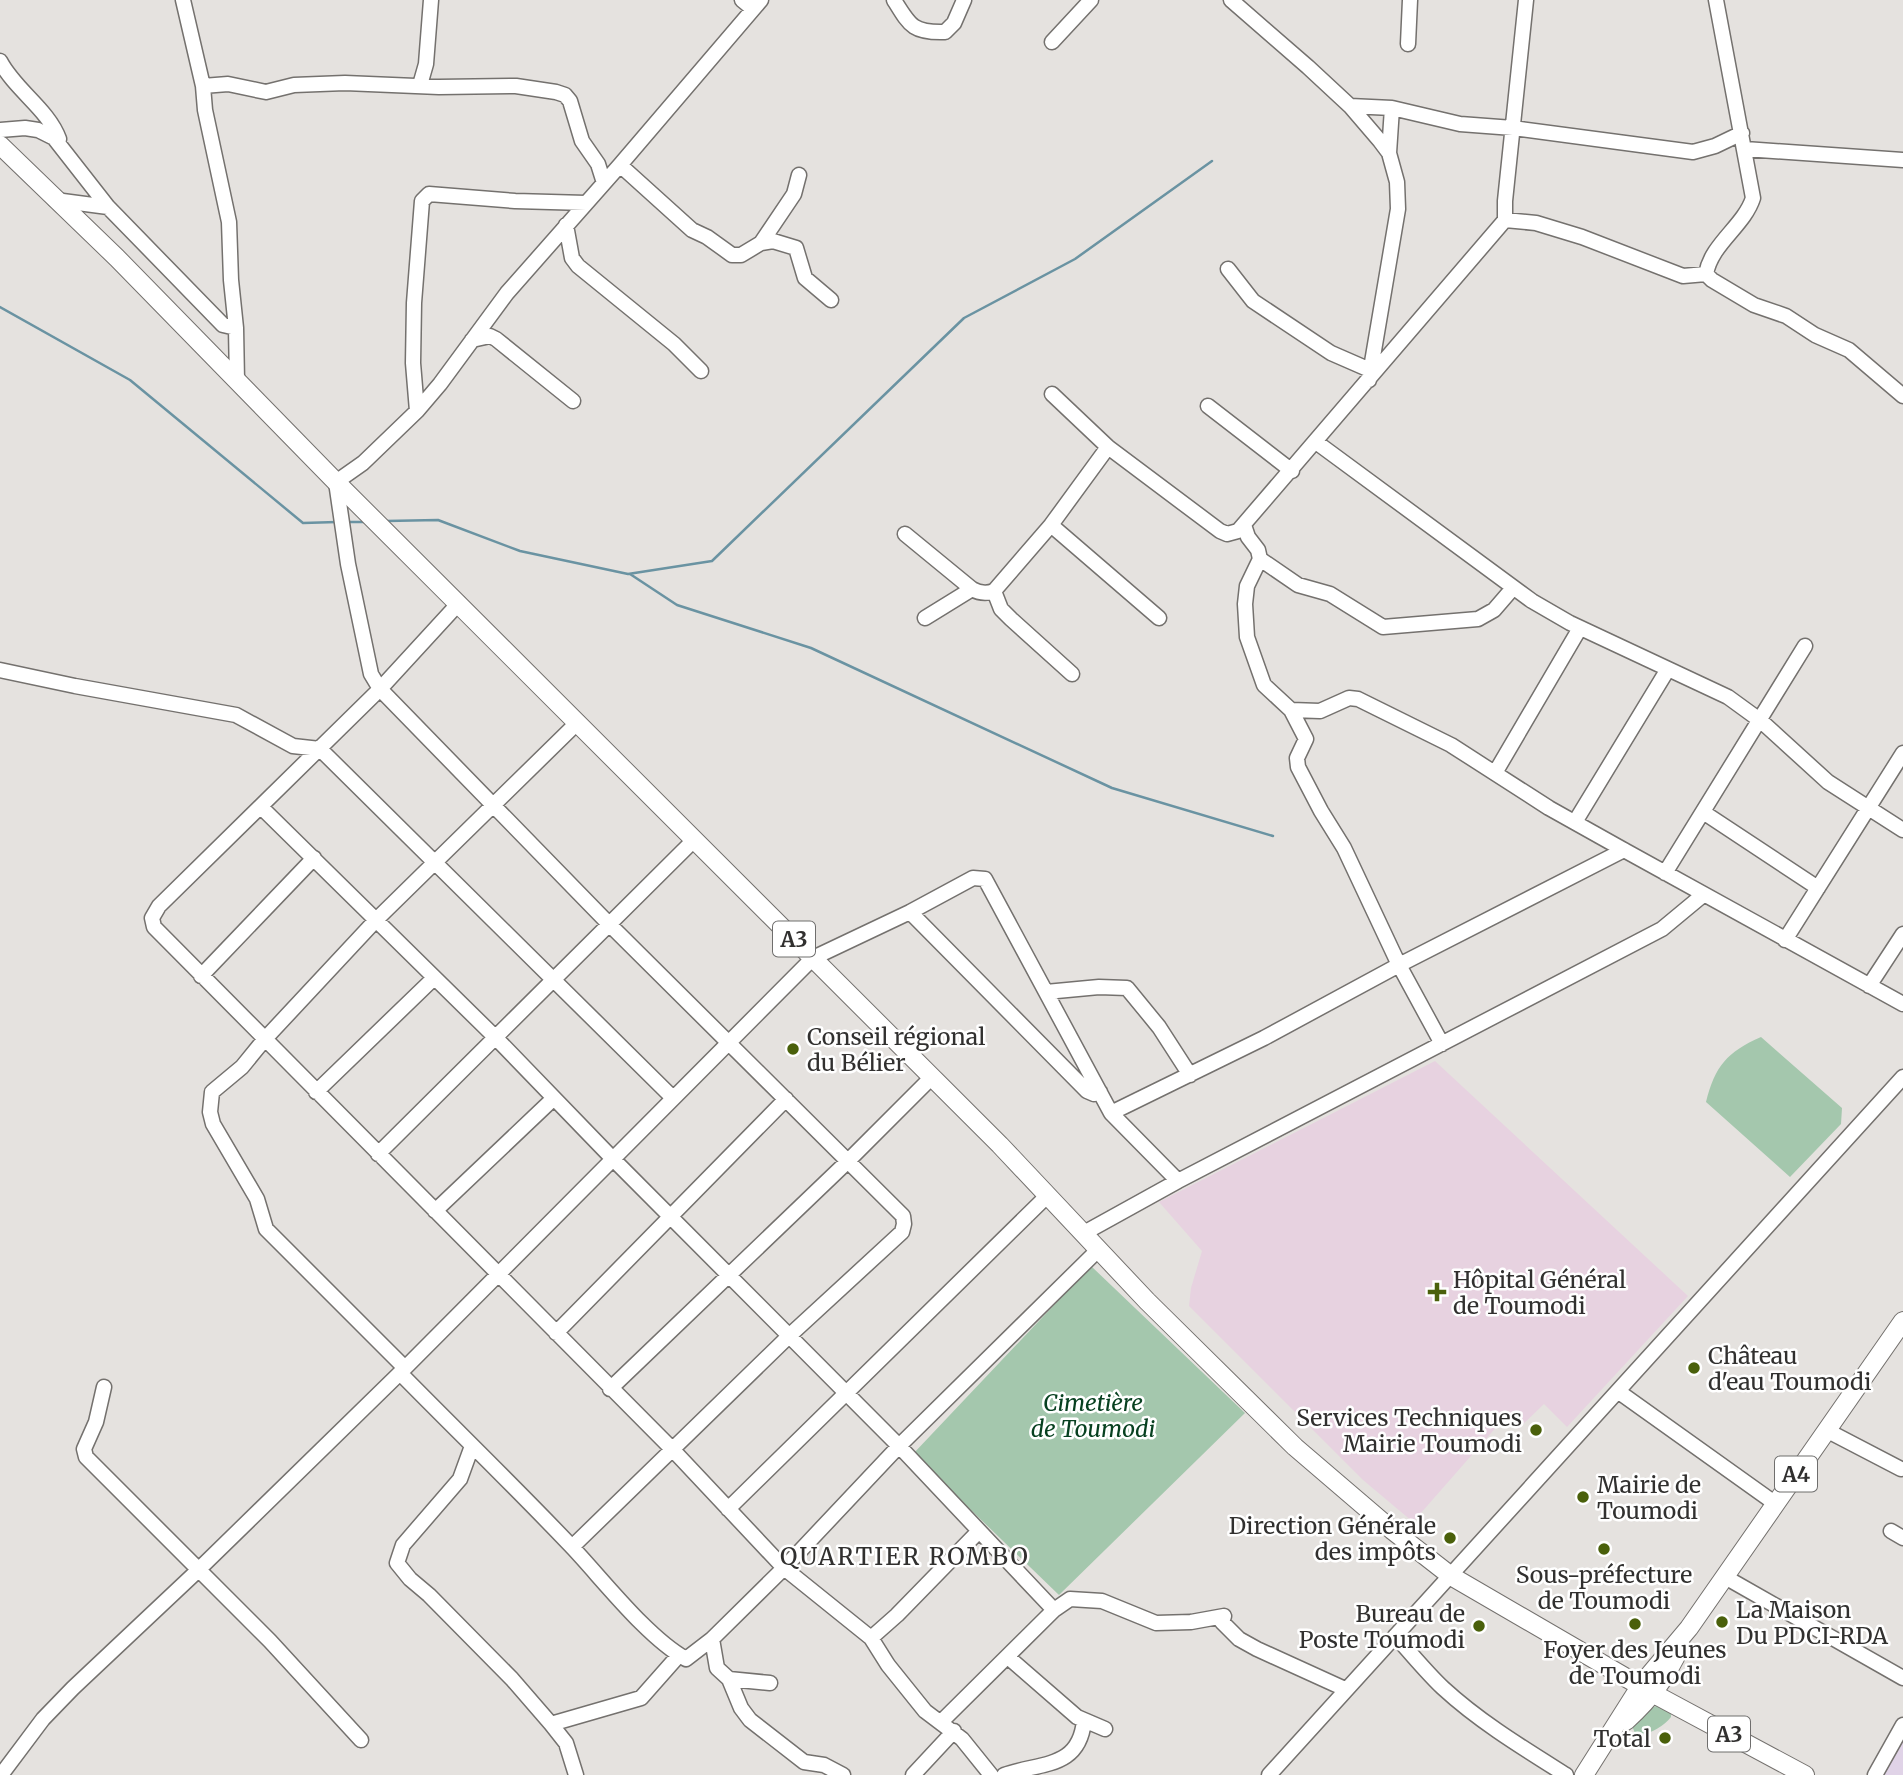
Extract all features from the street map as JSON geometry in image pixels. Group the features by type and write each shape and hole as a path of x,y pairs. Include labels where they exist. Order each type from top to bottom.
{"main road":[{"name":"A3","path":"0,145 117,258 336,482 932,1077 1098,1250 1295,1447 1392,1531 1451,1576 1647,1689 1805,1775"},
{"name":"A4","path":"1584,1775 1647,1689 1669,1671 1689,1628 1903,1321"}],"street":[{"path":"183,0 203,86 208,124 229,222 237,381"},
{"path":"420,85 426,64 431,0"},
{"path":"894,0 913,28 926,32 946,32 954,23 964,0"},
{"path":"1052,42 1091,0"},
{"path":"1231,0 1350,106 1389,153"},
{"path":"1408,44 1410,0"},
{"path":"1052,394 1108,446 1220,531 1233,534 1244,525 1505,220 1527,0"},
{"path":"1706,274 1710,259 1750,207 1753,189 1716,0"},
{"path":"572,1547 789,1336 902,1232 903,1216 608,923 380,689 371,674 353,588 336,482 363,463 417,411 507,293 620,166 752,3"},
{"path":"0,61 18,87 53,127 61,144 108,207 223,325 236,328"},
{"path":"203,86 229,84 266,92 294,85 320,84 516,86 565,95 570,102 582,141 598,164 604,183"},
{"path":"1350,106 1392,108 1460,124 1513,128 1693,152 1715,146 1742,133"},
{"path":"1369,376 1398,209 1397,182 1389,153 1392,108"},
{"path":"0,130 38,130 61,144"},
{"path":"1745,149 1903,160"},
{"path":"620,166 692,230 732,254 741,255 761,243 773,241 796,248 805,278 831,300"},
{"path":"761,243 794,194 799,175"},
{"path":"417,411 414,303 422,201 429,194 586,203"},
{"path":"55,200 108,207"},
{"path":"1505,220 1536,223 1582,237 1684,276 1706,274"},
{"path":"566,225 572,258 578,266 674,344 701,371"},
{"path":"1228,269 1253,301 1331,354 1369,376"},
{"path":"1706,274 1754,305 1786,316 1854,353 1903,396"},
{"path":"472,340 490,336 496,339 573,401"},
{"path":"1209,406 1292,471"},
{"path":"1316,442 1513,588 1543,607 1580,628 1728,697 1761,720 1828,782 1903,830"},
{"path":"905,534 972,589 989,593 994,591 1051,524 1108,446"},
{"path":"1051,524 1159,618"},
{"path":"1244,525 1260,559 1247,586 1245,604 1247,637 1264,685 1290,710 1306,738 1297,758 1298,766 1344,848 1399,965 1442,1044"},
{"path":"1260,559 1298,585 1330,594 1383,627 1488,616 1513,588"},
{"path":"925,618 972,589"},
{"path":"994,591 1001,609 1010,619 1072,674"},
{"path":"459,603 380,689 159,906 152,918 153,927 673,1450 784,1568 871,1638 887,1665 925,1711 954,1731 974,1751 991,1775"},
{"path":"1495,773 1580,628"},
{"path":"1665,873 1805,646"},
{"path":"1575,822 1668,669"},
{"path":"0,670 236,715 293,746 320,749 673,1098"},
{"path":"1290,710 1321,711 1349,698 1358,699 1451,745 1575,822 1903,1004"},
{"path":"578,722 376,920 242,1067 212,1092 209,1099 213,1124 257,1199 266,1228 624,1604 686,1659 712,1639 784,1568 899,1446 1098,1250"},
{"path":"1785,940 1903,753"},
{"path":"261,807 495,1037 613,1160 899,1446 1055,1610"},
{"path":"1703,812 1818,888"},
{"path":"378,1154 694,840"},
{"path":"1111,1113 1264,1038 1399,965 1624,850"},
{"path":"201,976 314,858"},
{"path":"5,1770 43,1718 402,1370 813,958 974,878 985,880 1111,1113 1178,1181"},
{"path":"1084,1233 1178,1181 1662,929 1703,895"},
{"path":"910,912 1087,1091 1094,1094 1100,1092"},
{"path":"1869,986 1903,934"},
{"path":"316,1092 434,978"},
{"path":"1046,992 1099,987 1127,988 1159,1027 1190,1075"},
{"path":"610,1389 932,1077"},
{"path":"1269,1775 1903,1077"},
{"path":"435,1212 554,1098"},
{"path":"556,1333 786,1099"},
{"path":"728,1509 1048,1196"},
{"path":"104,1387 96,1422 84,1449 86,1457 270,1641 361,1740"},
{"path":"1619,1392 1776,1504"},
{"path":"1826,1430 1901,1469"},
{"path":"472,1446 460,1479 403,1545 397,1563 512,1679 551,1724 566,1743 576,1775"},
{"path":"871,1638 978,1532"},
{"path":"1725,1577 1903,1678"},
{"path":"941,1722 1055,1610 1070,1599 1102,1601 1156,1623 1191,1622 1224,1616 1222,1622 1239,1639 1345,1689"},
{"path":"1395,1636 1441,1686 1467,1708 1511,1741 1566,1775"},
{"path":"712,1639 717,1668 729,1679 745,1714 771,1738 804,1762 824,1765 843,1775"},
{"path":"551,1724 641,1698 679,1655"},
{"path":"1008,1657 1084,1721 1105,1729"},
{"path":"729,1679 770,1683"},
{"path":"1004,1775 1039,1770 1054,1764 1080,1741 1084,1721"},
{"path":"1875,1775 1903,1725"},
{"path":"913,1775 954,1731"}],"shaded area":[{"name":"Hôpital Général de Toumodi","path":"1435,1061 1688,1296 1567,1427 1544,1404 1518,1429 1506,1416 1413,1522 1363,1480 1189,1306 1191,1288 1202,1251 1159,1202"},
{"path":"1903,1735 1903,1775 1881,1775"}],"green space":[{"path":"1761,1037 1842,1108 1841,1124 1790,1177 1706,1102 1718,1070 1724,1062 1739,1048"},
{"name":"Cimetière de Toumodi","path":"1091,1266 1245,1413 1059,1595 913,1454"},
{"path":"1658,1705 1671,1711 1671,1717 1655,1730 1645,1734 1635,1733 1632,1726 1643,1712"}],"waterway":[{"path":"386,521 438,520 520,551 628,574 712,561 964,318 1075,259 1212,161"},
{"path":"0,307 130,380 303,523 337,522"},
{"path":"347,522 365,522"},
{"path":"630,574 677,605 811,648 1112,788 1273,836"}],"place":[{"name":"Conseil régional du Bélier","path":"793,1049"},
{"name":"Hôpital Général de Toumodi","path":"1437,1292"},
{"name":"Château d'eau Toumodi","path":"1694,1368"},
{"name":"Services Techniques Mairie Toumodi","path":"1536,1430"},
{"name":"Mairie de Toumodi","path":"1583,1497"},
{"name":"Direction Générale des impôts","path":"1450,1538"},
{"name":"Sous-préfecture de Toumodi","path":"1604,1549"},
{"name":"La Maison Du PDCI-RDA","path":"1722,1622"},
{"name":"Foyer des Jeunes de Toumodi","path":"1635,1624"},
{"name":"Bureau de Poste Toumodi","path":"1479,1626"},
{"name":"Total","path":"1665,1738"}],"district":[{"name":"QUARTIER ROMBO","path":"905,1556"}]}
